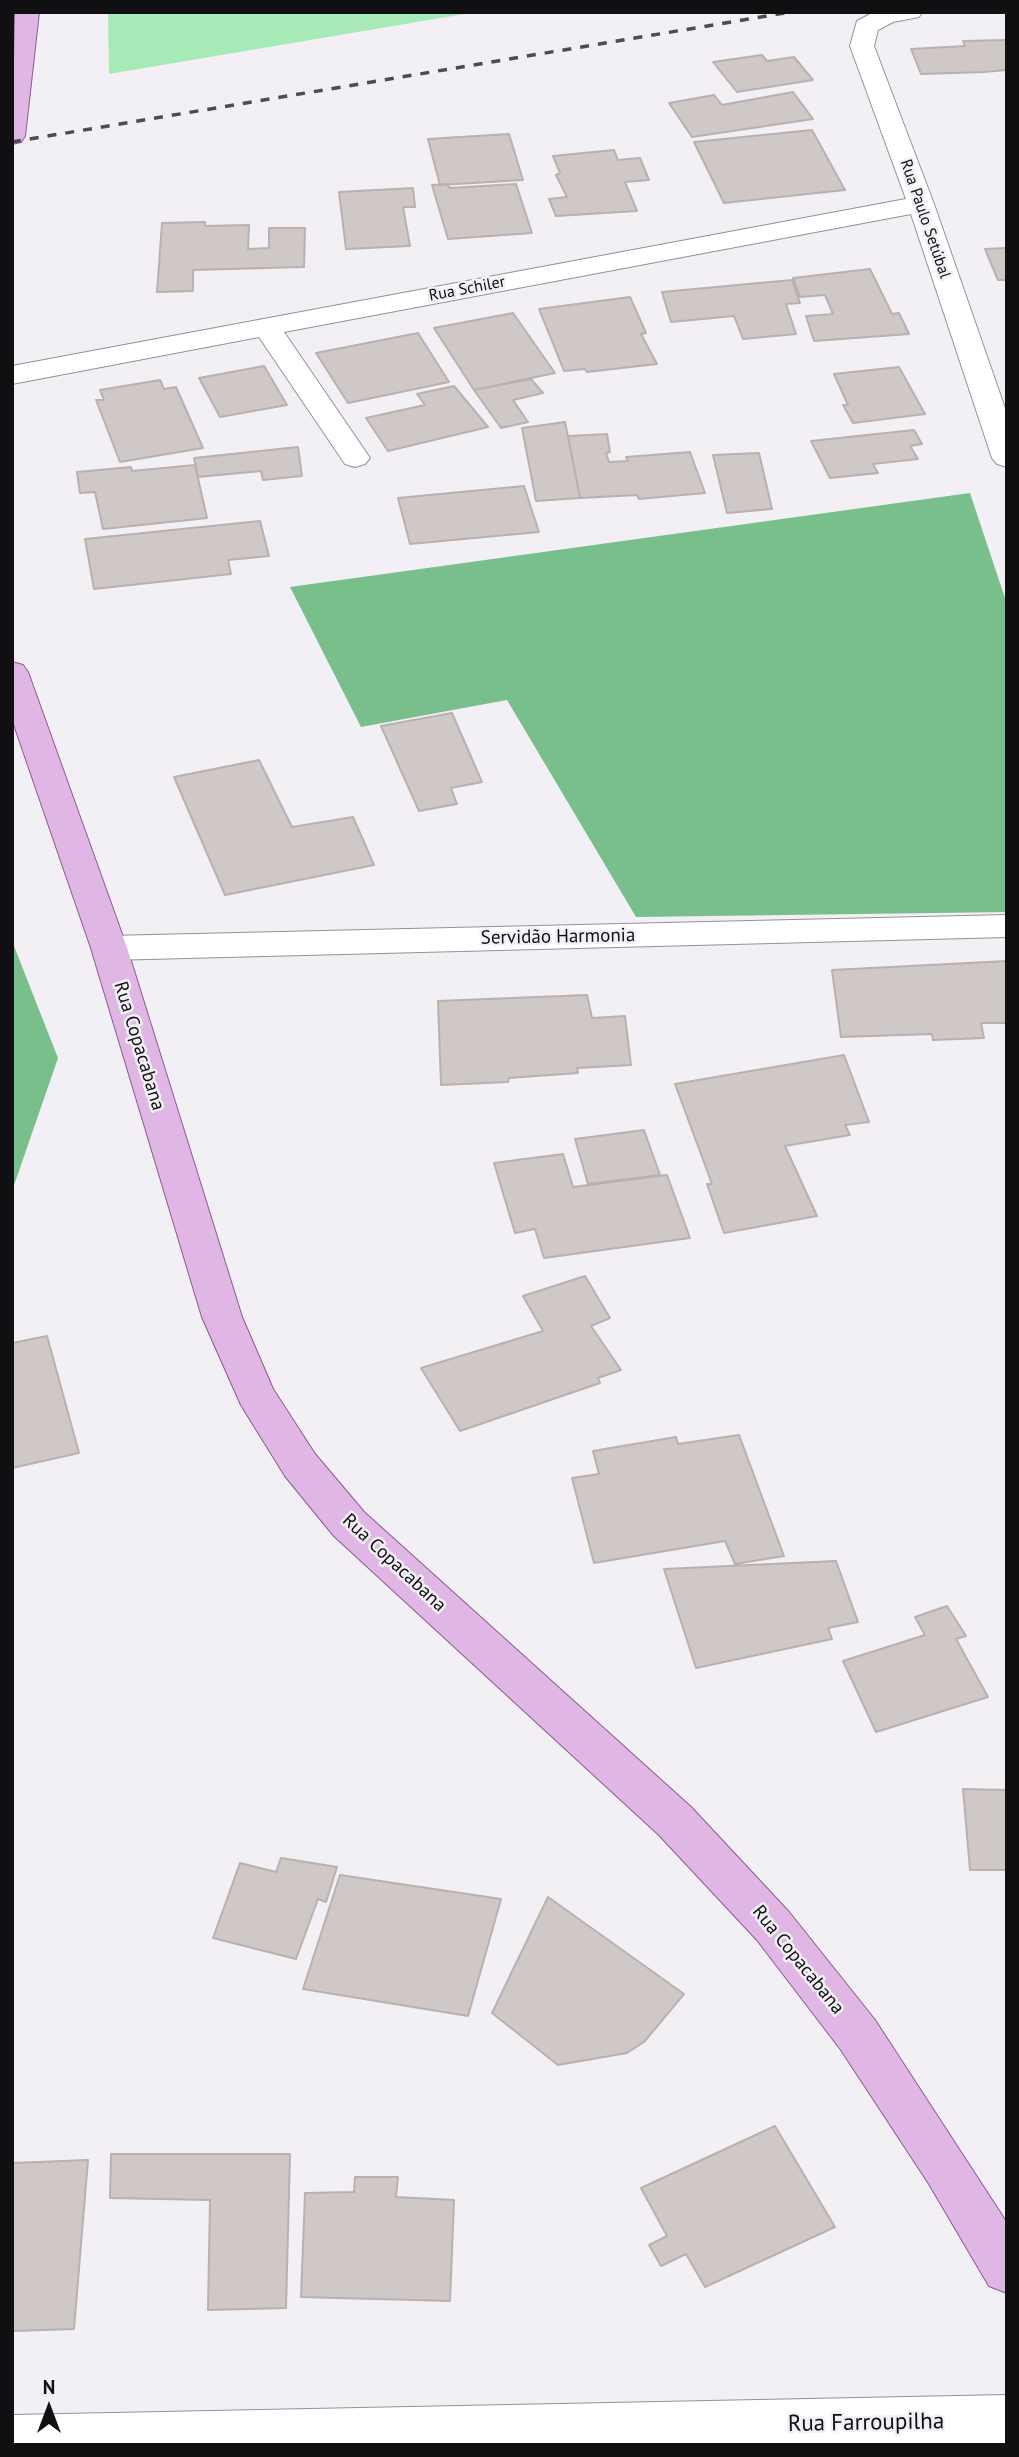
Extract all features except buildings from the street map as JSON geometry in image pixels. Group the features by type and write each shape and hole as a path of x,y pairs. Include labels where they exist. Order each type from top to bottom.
{"main road":[{"path":"12,136 27,12"},
{"name":"Rua Copacabana","path":"12,672 109,948 222,1317 255,1394 300,1465 349,1524 675,1821 773,1926 858,2035 946,2168 1007,2269"}],"street":[{"name":"Rua Paulo Setúbal","path":"910,12 886,16 866,26 862,46 921,204 994,381 1007,458"},
{"name":"Rua Schiler","path":"12,375 921,204"},
{"path":"266,327 355,458"},
{"name":"Servidão Harmonia","path":"109,948 1007,926"},
{"name":"Rua Farroupilha","path":"12,2441 1007,2420"}],"green space":[{"path":"108,12 476,12 109,74"},
{"path":"970,493 1007,604 1007,912 636,917 507,700 361,727 290,587"},
{"path":"12,941 58,1058 12,1191"}],"railway":[{"path":"12,142 791,12"}]}
